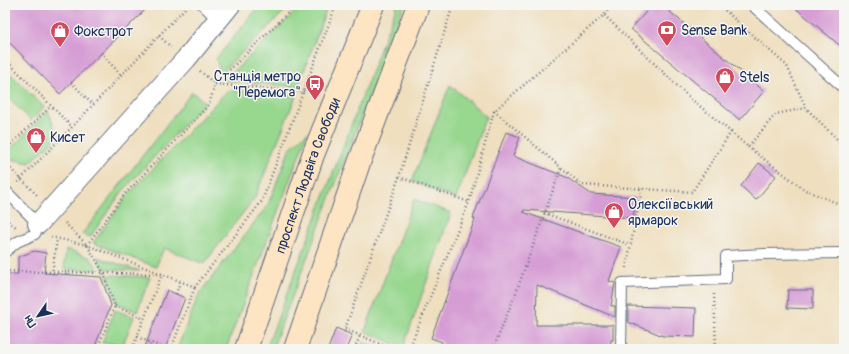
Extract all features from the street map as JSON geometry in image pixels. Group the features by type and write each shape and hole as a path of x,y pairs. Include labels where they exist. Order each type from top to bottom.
{"main road":[{"name":"проспект Людвіга Свободи","path":"246,349 313,155 374,5"},
{"path":"295,349 359,163 418,5"}],"street":[{"path":"37,229 186,59 230,5"}],"lane":[{"path":"203,5 218,20"},
{"path":"752,5 844,88"},
{"path":"5,190 37,229 5,252"},
{"path":"621,349 622,283 726,279 726,256 844,253"}],"path":[{"path":"5,163 21,179 188,5"},
{"path":"87,245 125,194 209,105 215,84 296,5"},
{"path":"171,349 196,287 262,201 336,5"},
{"path":"392,349 345,330 399,177 453,5"},
{"path":"409,349 469,202 494,111 604,15 612,5"},
{"path":"719,5 787,66 806,108 844,146"},
{"path":"604,15 690,98 748,147 805,190 844,206"},
{"path":"101,53 122,75"},
{"path":"5,59 72,127"},
{"path":"71,82 93,105"},
{"path":"215,84 304,92"},
{"path":"5,150 51,106"},
{"path":"748,147 776,114 806,108"},
{"path":"494,111 582,185 692,192 731,132"},
{"path":"493,349 517,290 561,168"},
{"path":"399,177 469,202"},
{"path":"622,283 641,194 640,188"},
{"path":"544,213 630,245"},
{"path":"5,219 22,231 37,229 57,238 87,245 196,287"},
{"path":"52,273 57,238"},
{"path":"87,245 103,272 115,306 97,347 132,348 162,274"},
{"path":"5,271 162,274"},
{"path":"713,280 716,349"},
{"path":"176,294 180,282"},
{"path":"115,306 144,319"},
{"path":"355,349 360,336"},
{"path":"137,337 167,349"},
{"path":"148,349 151,342"}],"green space":[{"path":"260,5 291,5 221,73 216,59"},
{"path":"302,5 328,5 298,87 225,80"},
{"path":"397,5 404,5 272,349 266,349"},
{"path":"5,68 44,107 31,121 5,94"},
{"path":"450,85 486,116 456,199 412,181"},
{"path":"228,90 296,96 255,197 204,264 164,248 156,267 93,243 127,196"},
{"path":"192,92 205,102 122,192 90,237 82,234"},
{"path":"48,111 58,136 30,163 5,158 5,154"},
{"path":"308,132 226,349 177,349 199,294 268,205 290,148"},
{"path":"414,199 451,213 403,348 365,331"},
{"path":"66,249 91,258 98,270 64,269"},
{"path":"97,257 140,271 104,269"},
{"path":"107,275 150,277 137,312 117,303"},
{"path":"115,310 134,317 123,344 102,343"},
{"path":"363,342 380,349 361,349"}],"building":[{"name":"Фокстрот","path":"5,5 150,5 60,94 5,38"},
{"path":"652,5 662,5 764,91 740,120 631,29"},
{"path":"792,5 844,5 844,49"},
{"path":"506,132 520,137 513,156 566,177 591,194 636,197 633,218 524,210 523,212 621,247 609,281 615,283 611,306 615,306 615,317 537,285 536,325 613,325 613,340 611,340 610,349 441,349 442,342 431,338 475,219 473,218"},
{"path":"759,163 776,176 756,200 741,186"},
{"path":"34,251 46,253 44,273 101,277 111,305 94,349 5,349 5,274 18,274 18,257"},
{"path":"167,290 185,298 165,349 144,349"},
{"path":"788,290 813,290 813,309 787,308"},
{"path":"628,306 696,308 695,337 663,336 628,322"},
{"path":"336,328 352,335 346,349 328,349"}],"place":[{"name":"Sense Bank","path":"667,47"},
{"name":"Фокстрот","path":"60,48"},
{"name":"Stels","path":"725,94"},
{"name":"Станція метро \"Перемога\"","path":"315,101"},
{"name":"Кисет","path":"36,154"},
{"name":"Олексіївський ярмарок","path":"614,229"}]}
